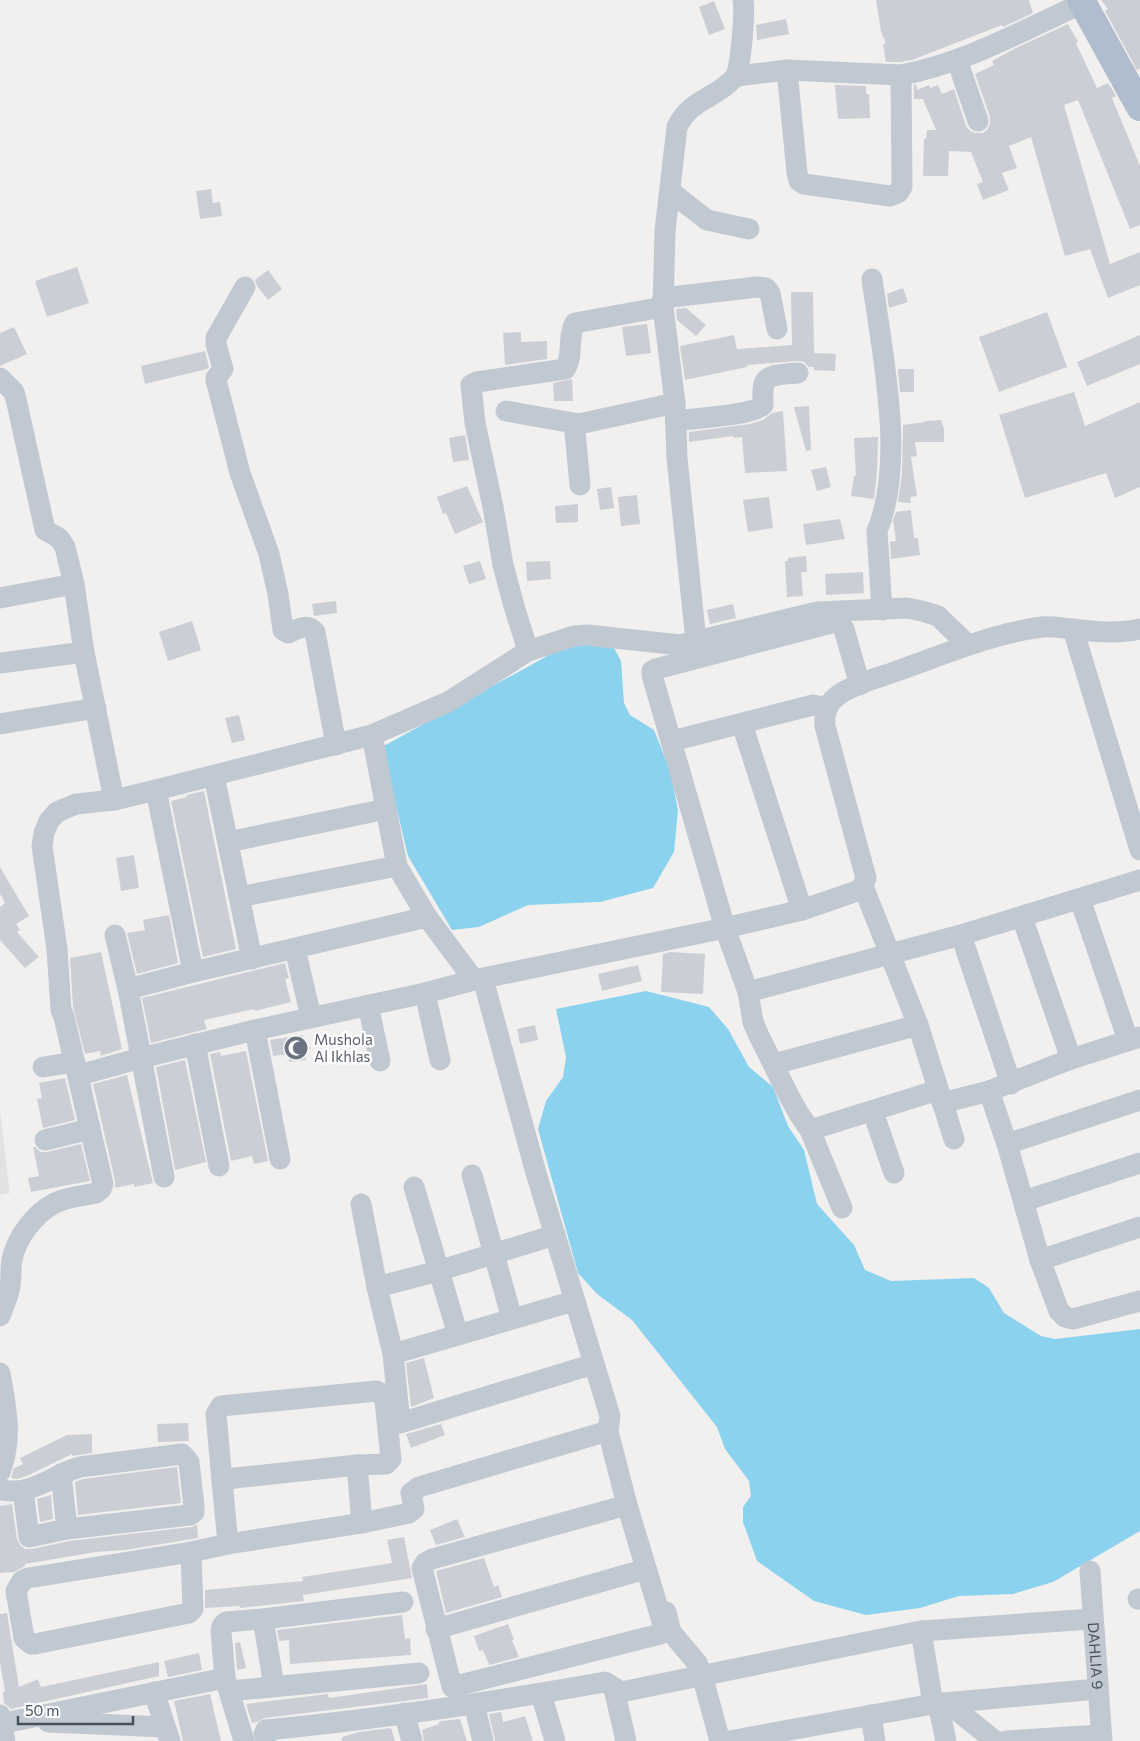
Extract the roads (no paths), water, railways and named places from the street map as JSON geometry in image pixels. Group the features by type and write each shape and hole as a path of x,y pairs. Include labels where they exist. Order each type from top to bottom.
{"main road":[{"path":"1082,1 1140,107"}],"street":[{"path":"737,76 740,65 744,0"},
{"path":"696,641 677,458 676,412 663,302 665,231 677,127 680,120 694,104 722,88 737,76 787,70 901,75 957,60 1082,1"},
{"path":"957,60 978,121"},
{"path":"787,70 799,181 804,184 890,196 898,193 902,187 901,75"},
{"path":"670,192 707,220 749,230"},
{"path":"872,279 891,436 886,497 877,531 882,610"},
{"path":"245,287 216,338 223,369 216,380 240,473 269,554 278,594 283,630 288,633 306,626 315,632 336,745"},
{"path":"528,651 504,565 475,423 471,385 477,382 565,369 569,363 572,329 575,323 663,302 757,287 766,288 770,293 777,329"},
{"path":"506,411 579,424 676,412 740,414 759,409 763,405 764,383 766,380 772,376 798,373"},
{"path":"0,378 14,392 16,398 45,530 62,541 65,547 74,584 84,652 114,800"},
{"path":"579,424 575,432 580,485"},
{"path":"0,598 74,584"},
{"path":"0,1316 9,1291 12,1272 6,1264 26,1228 44,1210 60,1201 96,1193 103,1184 77,1068 64,1017 60,1010 57,949 42,846 49,820 57,812 76,804 114,800 372,735 448,702 528,651 574,636 587,635 680,645 817,612 907,608 922,610 938,616 968,645"},
{"path":"842,1208 810,1130 799,1114 753,1022 748,992 725,928 652,671 835,622 844,629 860,685"},
{"path":"44,1067 77,1068 141,1058 311,1017 725,928 802,910 857,891 863,886 866,878 825,726 827,708 841,694 860,685 968,645 1043,627 1108,632 1140,629"},
{"path":"1073,629 1140,850"},
{"path":"0,663 84,652"},
{"path":"672,741 813,705 827,708"},
{"path":"0,724 96,708"},
{"path":"742,724 802,910"},
{"path":"372,735 397,866 427,917 478,980 610,1416 611,1439 627,1505 665,1626 665,1630 660,1634 455,1687 450,1685 422,1568 425,1563 432,1559 627,1505"},
{"path":"214,776 252,959"},
{"path":"156,790 193,972"},
{"path":"228,842 386,810"},
{"path":"239,898 397,866"},
{"path":"748,992 891,955 1140,880"},
{"path":"863,886 918,1025 954,1139"},
{"path":"810,1130 940,1096 989,1091 1071,1059 1134,1038 1080,899"},
{"path":"128,989 427,917"},
{"path":"1022,917 1071,1059"},
{"path":"115,935 128,989 164,1177"},
{"path":"961,935 1011,1084"},
{"path":"295,949 311,1017"},
{"path":"425,993 440,1060"},
{"path":"368,1005 380,1061"},
{"path":"774,1064 918,1025"},
{"path":"256,1030 280,1159"},
{"path":"195,1044 219,1166"},
{"path":"989,1091 1007,1144 1040,1260 1059,1311 1065,1317 1073,1319 1140,1301"},
{"path":"1007,1144 1140,1100"},
{"path":"873,1112 894,1173"},
{"path":"45,1140 90,1129"},
{"path":"1024,1201 1140,1163"},
{"path":"472,1175 512,1319"},
{"path":"414,1187 458,1335"},
{"path":"360,1204 393,1354 400,1423 594,1364"},
{"path":"1040,1260 1140,1227"},
{"path":"377,1287 438,1271 555,1235"},
{"path":"393,1354 574,1301"},
{"path":"0,1373 8,1440 5,1460 0,1472"},
{"path":"222,1481 357,1464 386,1464 391,1459 385,1401 382,1394 377,1391 221,1406 216,1414 222,1481 228,1544"},
{"path":"191,1552 193,1609 189,1612 35,1644 31,1644 24,1638 16,1591 22,1581 28,1578 362,1523 409,1513 414,1509 410,1493 419,1487 611,1439"},
{"path":"611,1439 624,1467 671,1632 697,1663 732,1741 806,1735 871,1715 940,1704 1097,1689"},
{"path":"0,1490 23,1491 80,1467 182,1454 189,1462 194,1512 190,1515 67,1529 29,1536 23,1491"},
{"path":"357,1464 362,1523"},
{"path":"61,1474 67,1529"},
{"path":"436,1629 646,1569"},
{"name":"DAHLIA 9","path":"1090,1571 1101,1738"},
{"path":"244,1741 227,1684 221,1631 222,1626 226,1622 403,1602"},
{"path":"263,1619 274,1686"},
{"path":"266,1741 264,1734 266,1730 337,1732 404,1712 542,1694 605,1682 621,1692 921,1631 1092,1619"},
{"path":"921,1631 940,1704 946,1741"},
{"path":"5,1725 154,1692 227,1684 274,1686 419,1673"},
{"path":"614,1689 626,1741"},
{"path":"5,1725 167,1734 154,1692"},
{"path":"542,1694 555,1741"},
{"path":"474,1704 483,1741"},
{"path":"940,1704 994,1741"},
{"path":"404,1712 412,1741"},
{"path":"871,1715 876,1741"},
{"path":"1020,1740 1101,1738"}],"water":[{"path":"587,644 614,648 621,661 624,703 630,715 654,730 670,770 678,810 674,852 653,888 600,902 528,905 479,927 452,930 408,856 382,747 560,649"},
{"path":"646,991 709,1007 728,1029 749,1067 773,1087 788,1126 804,1150 817,1204 854,1245 865,1270 891,1281 974,1278 989,1288 1004,1313 1041,1336 1055,1339 1140,1329 1140,1531 1053,1582 1013,1594 959,1596 920,1608 866,1615 814,1601 757,1561 743,1522 743,1507 751,1496 749,1481 725,1449 717,1427 632,1320 597,1294 578,1273 538,1129 546,1101 563,1077 566,1057 556,1009"}],"place":[{"name":"Mushola Al Ikhlas","path":"296,1048"}]}
